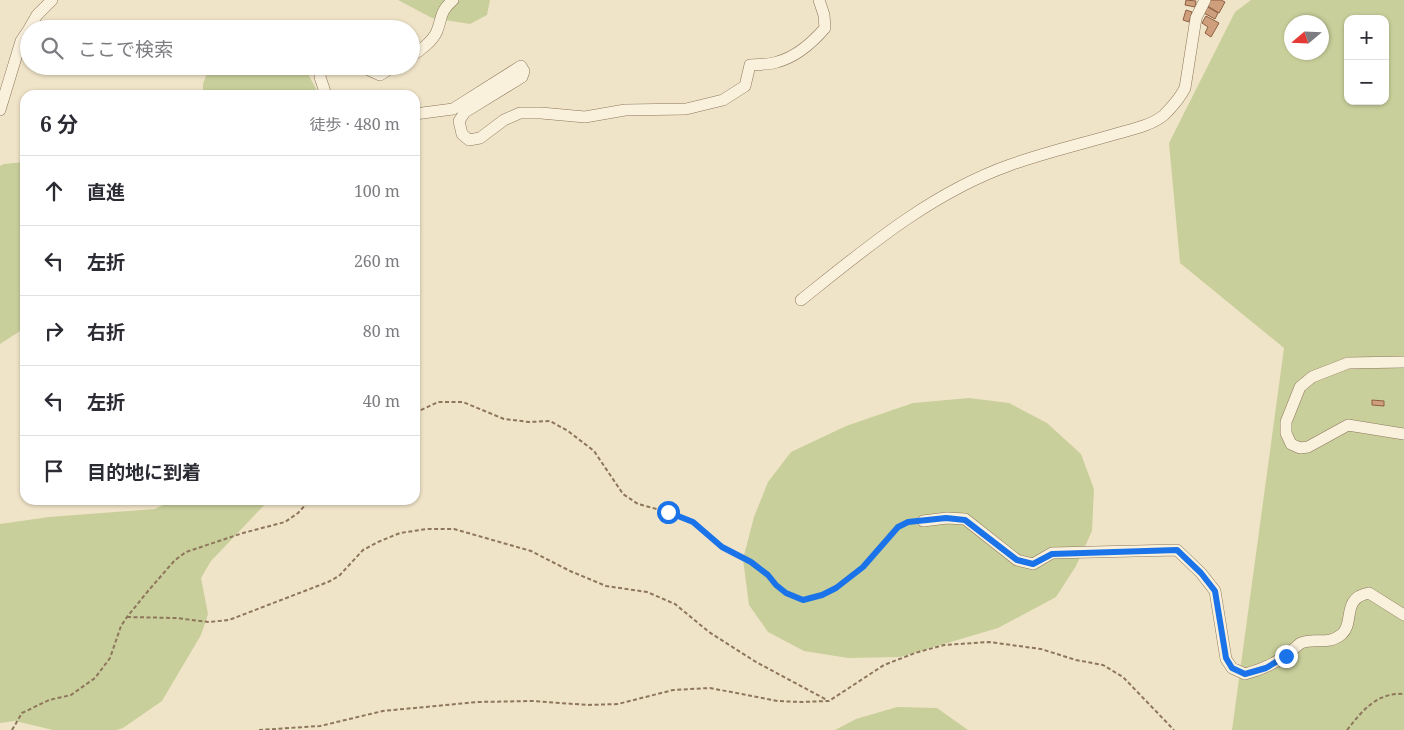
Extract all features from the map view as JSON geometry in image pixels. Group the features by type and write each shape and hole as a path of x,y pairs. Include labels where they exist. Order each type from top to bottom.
{"street":[{"path":"34,20 52,0"},
{"path":"420,51 436,34 444,9 453,0"},
{"path":"420,113 453,109 521,66 524,71 522,77 465,112 459,121 462,134 469,140 480,138 504,120 520,113 586,116 625,110 686,109 723,100 745,86 750,64 776,63 792,57 815,39 825,28 824,15 819,0"},
{"path":"801,300 868,246 926,206 974,181 1008,166 1051,151 1146,125 1163,115 1180,97 1185,88 1196,18 1205,0"},
{"path":"0,110 20,44"},
{"path":"320,75 324,90"},
{"path":"1404,362 1348,363 1312,377 1300,387 1286,422 1286,433 1291,444 1300,448 1308,447 1348,425 1404,434"},
{"path":"923,521 946,518 965,520 1017,560 1033,564 1052,554 1177,550 1201,573 1215,591 1226,658 1232,668 1245,674 1266,668 1286,656 1302,643 1332,640 1344,632 1354,601 1360,595 1369,593 1404,615"}],"path":[{"path":"420,411 438,402 463,402 504,419 550,422 568,431 594,451 623,494 638,504 668,512 693,522 722,547 751,562 768,575 786,593 803,600 829,592 849,578 863,567 898,527 908,522 923,521"},
{"path":"12,730 22,713 49,700 71,695 95,678 110,658 121,626 175,560 186,552 243,533 285,522 305,505"},
{"path":"127,618 176,618 209,622 229,620 328,582 338,576 363,550 400,533 426,529 454,529 531,550 570,571 606,586 647,592 675,604 710,632 756,662 829,701"},
{"path":"259,730 320,726 383,711 477,702 532,701 588,705 618,704 673,690 710,688 778,701 829,701 884,665 915,652 944,645 989,642 1041,649 1076,660 1103,665 1123,677 1174,730"},
{"path":"1347,730 1366,707 1384,697 1404,694"}],"green space":[{"path":"398,0 490,0 487,15 470,24 432,18"},
{"path":"1251,0 1404,0 1404,730 1232,730 1284,348 1180,263 1169,143 1235,12"},
{"path":"206,75 309,75 316,90 203,90"},
{"path":"20,162 20,331 0,344 0,166"},
{"path":"969,398 1009,403 1047,423 1081,454 1094,489 1092,531 1076,566 1056,597 998,628 900,657 848,658 804,651 768,632 749,605 743,559 754,517 768,482 791,452 846,426 913,403"},
{"path":"163,505 264,505 211,561 201,578 208,614 201,635 162,701 123,728 116,730 53,730 15,721 0,723 0,524 49,517 155,509"},
{"path":"897,707 937,708 968,730 835,730 856,719"}],"building":[{"path":"1186,0 1196,1 1195,7 1185,5"},
{"path":"1210,0 1225,2 1219,13 1206,5"},
{"path":"1206,6 1218,13 1215,19 1202,12"},
{"path":"1186,10 1192,12 1189,22 1183,20"},
{"path":"1206,16 1219,23 1211,37 1205,33 1208,27 1202,23"},
{"path":"1372,400 1384,401 1384,406 1372,405"}],"route":[{"path":"668,512 693,522 722,547 751,562 768,575 786,593 803,600 822,595 836,588 863,567 898,527 908,522 946,518 965,520 1017,560 1033,564 1052,554 1177,550 1201,573 1215,591 1226,658 1232,668 1245,674 1266,668 1286,656"}]}
